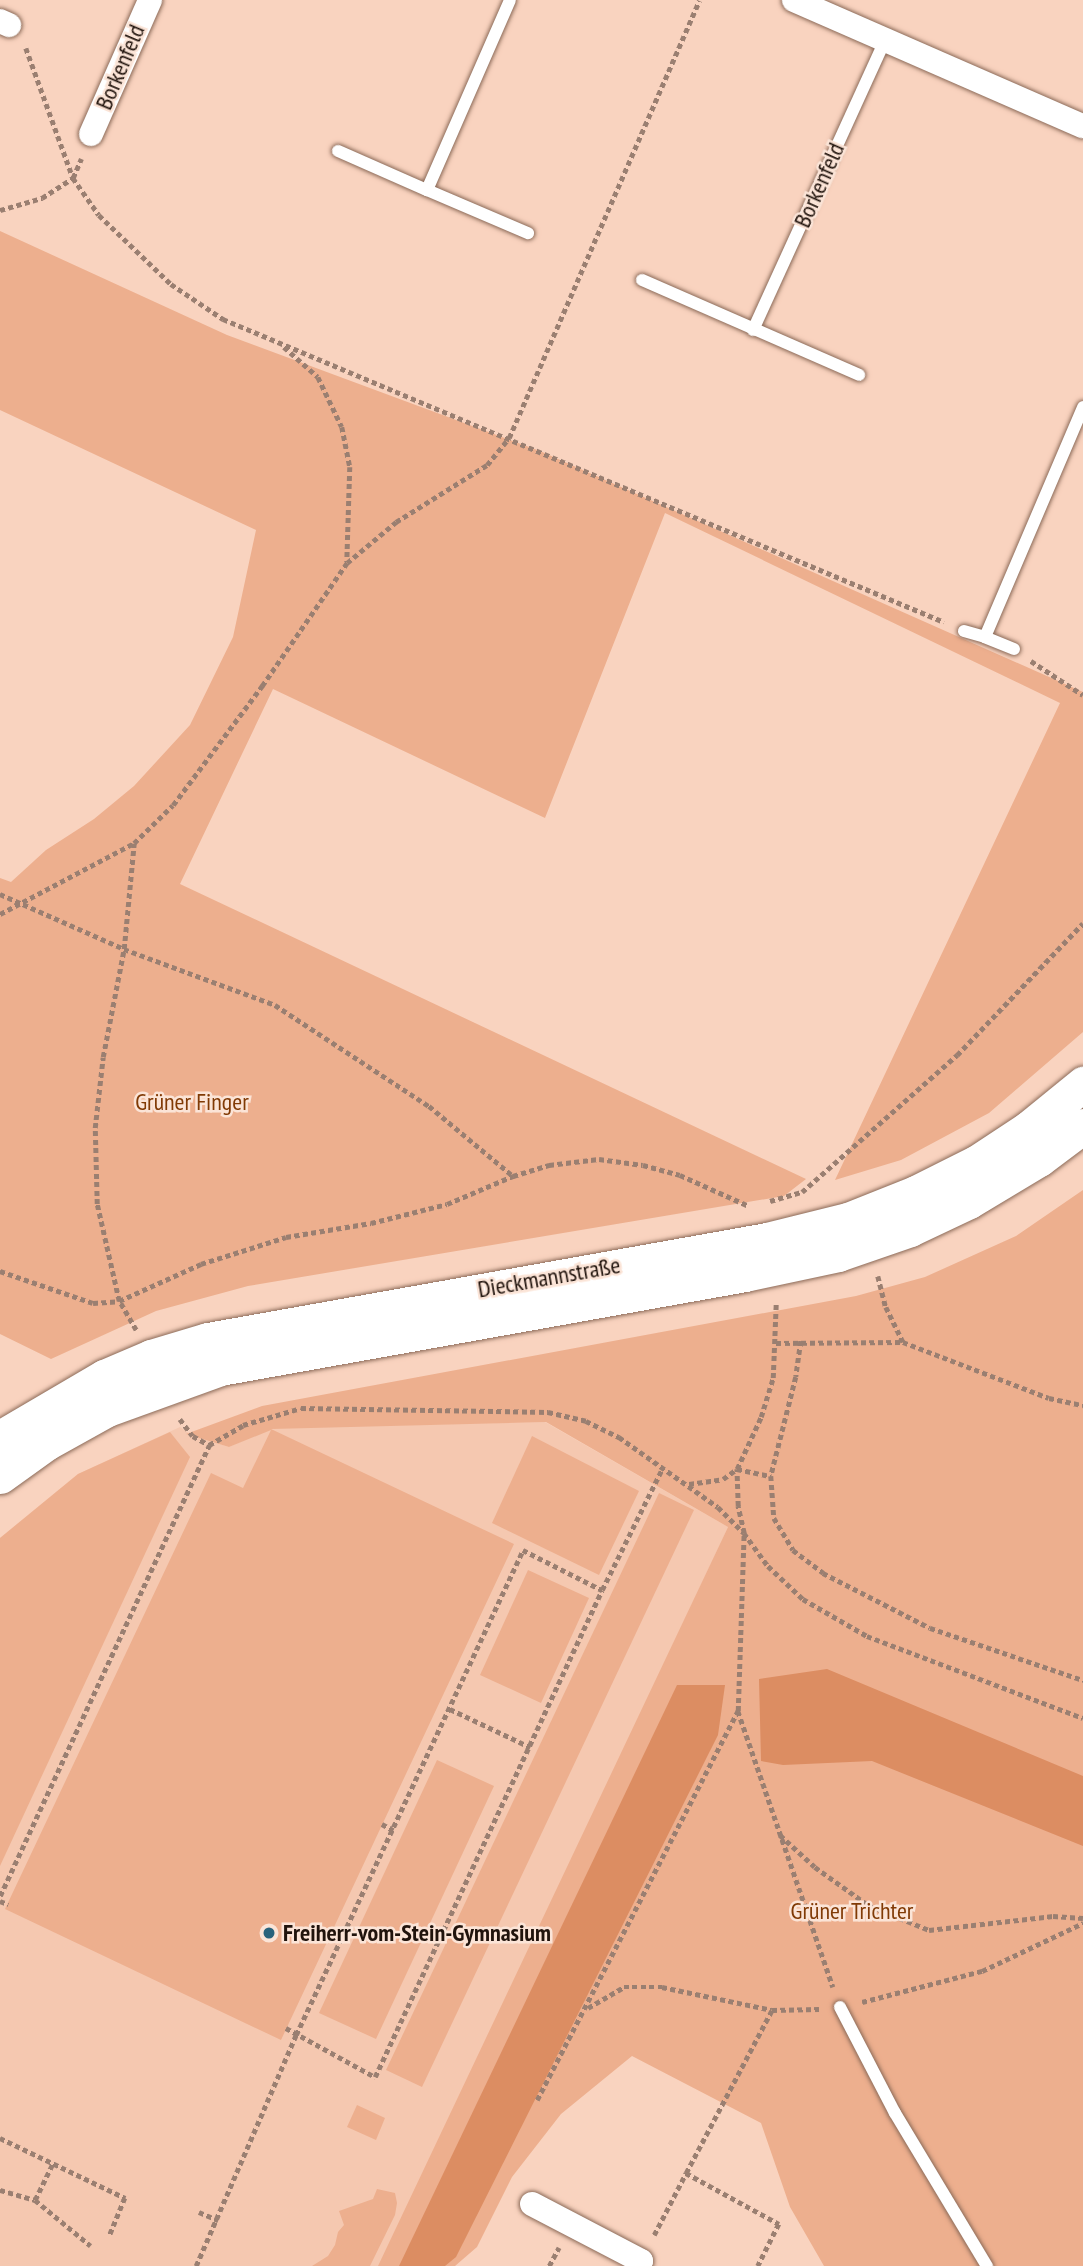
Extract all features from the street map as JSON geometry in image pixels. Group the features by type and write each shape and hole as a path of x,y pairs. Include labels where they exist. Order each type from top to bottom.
{"street":[{"name":"Borkenfeld","path":"91,134 149,0"},
{"path":"794,0 1083,126"},
{"name":"Dieckmannstraße","path":"0,1438 104,1377 151,1357 208,1340 767,1240 848,1220 916,1193 976,1163 1029,1128 1083,1084"},
{"name":"Dieckmannstraße","path":"0,1476 46,1443 107,1409 220,1368 745,1274 838,1254 910,1229 969,1201 1024,1169 1083,1126"},
{"path":"532,2204 639,2263"}],"lane":[{"path":"427,190 510,0"},
{"name":"Borkenfeld","path":"753,330 885,41"},
{"path":"338,151 528,233"},
{"path":"642,280 859,375"},
{"path":"985,637 1083,407"},
{"path":"964,631 1014,649"},
{"path":"840,2007 895,2113 987,2266"}],"path":[{"path":"0,914 134,843 173,805 262,686 347,563 396,522 486,465 509,438 699,0"},
{"path":"4,23 22,36 73,178 99,215 171,284 223,319 964,631"},
{"path":"0,210 42,198 73,178 91,134"},
{"path":"281,345 317,377 342,427 350,467 347,563"},
{"path":"1014,649 1083,695"},
{"path":"134,843 124,948 103,1057 95,1128 97,1204 119,1301 136,1331 147,1327"},
{"path":"0,894 124,948 275,1005 429,1106 513,1176"},
{"path":"0,1271 93,1304 119,1301 201,1264 262,1245 447,1204 513,1176 549,1165 599,1159 643,1165 680,1175 745,1206 802,1192 957,1055 1083,923"},
{"path":"877,1269 887,1307 903,1342"},
{"path":"777,1295 773,1378 761,1417 737,1469 738,1506 744,1533 738,1711 840,2007"},
{"path":"801,1341 796,1377 771,1476 774,1518 793,1550 823,1573 930,1628 1083,1681"},
{"path":"776,1343 903,1342 1049,1398 1083,1405"},
{"path":"8,1905 0,1898 209,1445 243,1425 301,1408 548,1412 586,1421 619,1437 688,1484 744,1533 768,1566 803,1599 867,1636 1083,1718"},
{"path":"173,1410 193,1436 209,1445"},
{"path":"286,2028 375,2077 602,1590 663,1467"},
{"path":"688,1484 723,1479 737,1469 771,1476"},
{"path":"196,2266 296,2035 523,1550 602,1590"},
{"path":"450,1709 530,1747"},
{"path":"537,2100 738,1711"},
{"path":"382,1824 393,1830"},
{"path":"780,1835 816,1867 868,1905 929,1930 1053,1916 1083,1918"},
{"path":"639,2263 772,2010"},
{"path":"0,2138 125,2198 109,2237"},
{"path":"35,2200 53,2163"},
{"path":"686,2173 779,2224 758,2266"},
{"path":"0,2190 35,2200 91,2246"},
{"path":"199,2212 218,2220"}],"shaded area":[{"name":"Freiherr-vom-Stein-Gymnasium","path":"545,1422 728,1527 382,2266 0,2266 0,1538 78,1474 180,1427 193,1436 229,1447 272,1428"},
{"path":"827,1669 1083,1776 1083,1846 872,1761 783,1765 761,1761 759,1679"},
{"path":"677,1685 725,1685 718,1735 456,2257 445,2266 399,2266"}],"green space":[{"name":"Grüner Finger","path":"0,231 227,335 540,451 1083,692 1083,1032 989,1113 901,1160 835,1180 1060,703 665,513 545,818 273,689 180,884 806,1179 784,1196 248,1286 156,1311 51,1359 0,1334 0,878 11,882 46,850 94,819 134,786 190,725 233,637 256,530 0,410"},
{"name":"Grüner Trichter","path":"1083,1190 1083,2266 824,2266 790,2207 761,2123 632,2056 561,2114 512,2177 477,2247 455,2266 378,2266 728,1527 546,1422 271,1429 514,1544 281,2040 5,1909 211,1473 243,1488 271,1430 229,1447 186,1434 262,1406 856,1296 925,1277 1016,1236"},
{"path":"170,1432 190,1457 0,1866 0,1538 78,1474"},
{"path":"532,1436 639,1491 599,1575 492,1523"},
{"path":"659,1493 694,1510 422,2087 386,2070"},
{"path":"528,1570 589,1598 541,1703 480,1675"},
{"path":"437,1760 494,1786 376,2039 319,2013"},
{"path":"357,2105 385,2118 376,2140 347,2127"},
{"path":"377,2189 395,2193 397,2203 395,2215 370,2266 312,2266 328,2256 335,2245 338,2232 344,2225 339,2211 373,2199"}],"place":[{"name":"Freiherr-vom-Stein-Gymnasium","path":"269,1933"}]}
